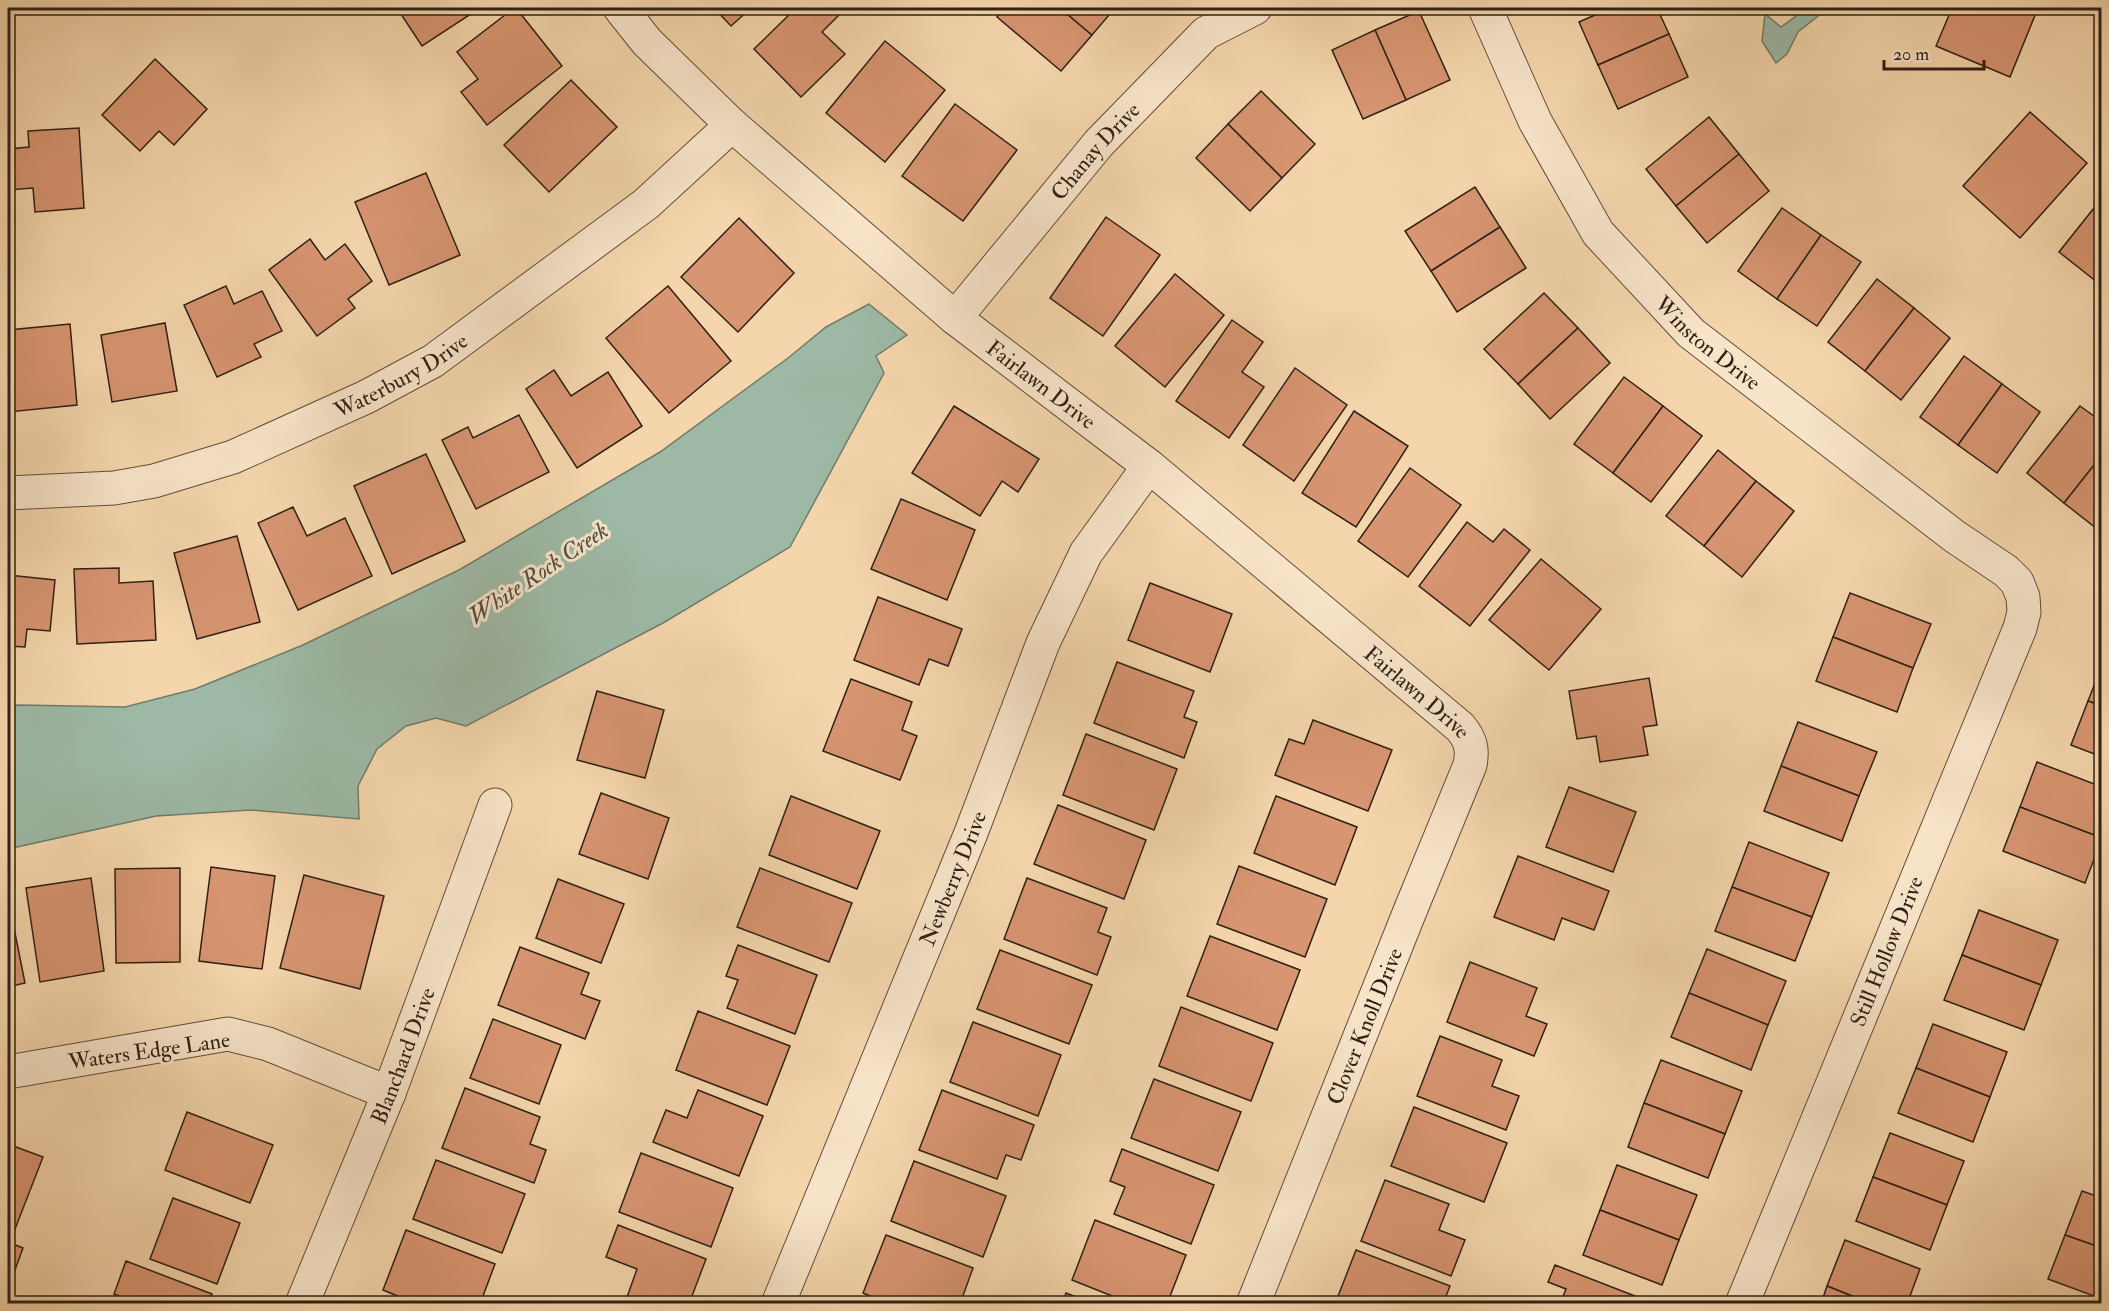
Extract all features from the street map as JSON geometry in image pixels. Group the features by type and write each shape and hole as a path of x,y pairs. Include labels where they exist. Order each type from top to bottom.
{"street":[{"name":"Fairlawn Drive","path":"620,8 647,42 732,125 955,318 1149,466 1460,727 1468,737 1472,749"},
{"name":"Chanay Drive","path":"955,318 1099,143 1206,33 1255,8"},
{"name":"Winston Drive","path":"1485,8 1535,121 1598,233 1691,333 1954,536 2006,571 2017,582 2023,597"},
{"name":"Waterbury Drive","path":"8,493 114,488 154,481 233,458 366,397 433,361 646,204 732,125"},
{"name":"Newberry Drive","path":"778,1304 971,833 1043,643 1086,554 1149,466"},
{"name":"Still Hollow Drive","path":"1742,1304 2020,628 2024,612 2023,597"},
{"name":"Clover Knoll Drive","path":"1253,1304 1470,765 1472,749"},
{"name":"Blanchard Drive","path":"302,1304 389,1093 495,805"},
{"name":"Waters Edge Lane","path":"8,1072 228,1034 268,1044 389,1093"}],"water":[{"path":"1807,8 1828,8 1798,32 1787,54 1776,63 1762,41 1765,14 1781,27"},
{"name":"White Rock Creek","path":"869,304 907,335 876,356 884,373 790,547 663,623 466,726 436,718 406,726 377,749 358,786 359,819 251,810 156,816 8,849 8,706 125,707 195,689 303,645 459,570 660,452 788,358 826,327"}],"building":[{"path":"397,8 480,8 422,46"},
{"path":"514,8 562,66 487,125 461,92 478,79 457,52"},
{"path":"714,8 751,8 731,26"},
{"path":"796,8 846,8 822,32 845,54 801,97 754,49"},
{"path":"1005,8 1060,8 1092,35 1061,71 997,17"},
{"path":"1060,8 1115,8 1092,35"},
{"path":"1611,8 1657,8 1669,34 1598,65 1579,22"},
{"path":"1952,8 2038,8 2010,77 1936,46"},
{"path":"1419,11 1450,80 1406,100 1375,30"},
{"path":"1375,30 1406,100 1363,119 1332,50"},
{"path":"1669,34 1688,77 1618,109 1598,65"},
{"path":"885,41 945,90 885,162 826,113"},
{"path":"155,59 207,109 174,145 159,131 140,151 102,115"},
{"path":"571,80 617,127 549,192 504,145"},
{"path":"1261,91 1315,144 1282,178 1228,124"},
{"path":"955,104 1017,150 963,221 902,176"},
{"path":"2030,112 2087,163 2020,238 1963,186"},
{"path":"1709,117 1739,154 1676,206 1646,169"},
{"path":"1228,124 1282,178 1250,211 1196,158"},
{"path":"79,128 84,208 35,212 33,188 8,190 8,149 29,147 28,131"},
{"path":"1739,154 1769,191 1707,243 1676,206"},
{"path":"426,173 460,255 389,285 355,202"},
{"path":"1475,187 1500,227 1431,271 1405,231"},
{"path":"2102,198 2102,286 2059,252"},
{"path":"1782,208 1821,235 1777,299 1738,271"},
{"path":"1106,217 1160,255 1103,336 1050,298"},
{"path":"739,218 794,273 738,332 681,277"},
{"path":"1500,227 1526,268 1457,312 1431,271"},
{"path":"1821,235 1861,262 1817,326 1777,299"},
{"path":"310,239 325,260 345,244 372,281 348,299 355,308 317,336 269,270"},
{"path":"1175,274 1224,315 1165,387 1115,346"},
{"path":"1877,279 1914,308 1865,371 1828,342"},
{"path":"226,286 234,304 262,291 282,331 254,344 261,357 217,377 184,305"},
{"path":"668,286 731,361 669,413 606,338"},
{"path":"1544,293 1578,328 1518,384 1484,349"},
{"path":"1914,308 1950,338 1901,400 1865,371"},
{"path":"1232,320 1263,342 1242,372 1264,387 1229,438 1176,401"},
{"path":"165,323 177,391 112,402 101,335"},
{"path":"70,324 77,405 8,412 8,330"},
{"path":"1578,328 1610,363 1550,419 1518,384"},
{"path":"1964,356 2002,384 1958,445 1920,417"},
{"path":"1295,368 1347,405 1294,481 1243,445"},
{"path":"554,370 571,396 608,372 642,426 577,468 526,389"},
{"path":"1624,377 1663,406 1613,473 1574,444"},
{"path":"2002,384 2040,412 1997,473 1958,445"},
{"path":"954,406 1039,459 1018,492 1002,481 980,516 912,473"},
{"path":"1663,406 1702,436 1651,502 1613,473"},
{"path":"2080,406 2102,422 2102,455 2064,503 2027,473"},
{"path":"1354,411 1408,446 1356,527 1302,493"},
{"path":"519,415 549,472 476,509 442,440 468,427 473,438"},
{"path":"1718,450 1756,481 1704,546 1666,516"},
{"path":"426,454 465,541 392,574 354,486"},
{"path":"2102,455 2102,532 2101,532 2064,503"},
{"path":"1410,468 1461,505 1408,577 1358,541"},
{"path":"1756,481 1794,511 1742,577 1704,546"},
{"path":"901,499 975,530 947,600 871,569"},
{"path":"293,507 307,536 345,518 372,576 298,610 258,523"},
{"path":"1467,522 1493,542 1504,529 1530,550 1470,626 1419,586"},
{"path":"237,536 260,622 197,639 174,553"},
{"path":"1541,559 1601,609 1549,670 1489,620"},
{"path":"119,568 119,583 153,581 156,640 77,644 74,569"},
{"path":"8,575 55,580 50,631 27,629 25,647 8,646"},
{"path":"1150,583 1232,614 1210,672 1128,640"},
{"path":"1850,593 1931,624 1913,668 1833,637"},
{"path":"878,597 962,629 948,666 929,659 919,685 854,660"},
{"path":"1833,637 1913,668 1897,712 1816,681"},
{"path":"1117,662 1194,691 1184,717 1197,722 1184,758 1094,723"},
{"path":"2102,665 2102,706 2088,701"},
{"path":"1649,678 1657,725 1643,727 1648,755 1600,762 1596,736 1577,739 1569,691"},
{"path":"851,679 912,702 902,730 917,736 900,780 823,751"},
{"path":"597,691 664,710 645,778 577,760"},
{"path":"2088,701 2102,706 2102,757 2071,745"},
{"path":"1313,720 1392,750 1368,811 1275,775 1289,739 1304,744"},
{"path":"1798,722 1877,752 1859,796 1781,766"},
{"path":"1086,734 1177,769 1154,830 1063,795"},
{"path":"2037,762 2102,787 2102,838 2020,807"},
{"path":"1781,766 1859,796 1842,841 1764,811"},
{"path":"1569,787 1636,812 1613,872 1546,847"},
{"path":"601,793 669,818 648,879 579,854"},
{"path":"791,796 880,831 857,889 769,855"},
{"path":"1276,796 1357,827 1335,885 1254,853"},
{"path":"1058,805 1146,840 1124,899 1034,864"},
{"path":"2020,807 2102,838 2085,883 2003,851"},
{"path":"1749,842 1829,873 1812,917 1732,887"},
{"path":"1518,856 1609,891 1594,930 1562,918 1554,940 1494,917"},
{"path":"1239,866 1327,899 1305,957 1217,924"},
{"path":"211,867 275,876 262,969 199,961"},
{"path":"180,868 180,962 116,963 115,869"},
{"path":"760,868 852,903 829,962 737,927"},
{"path":"304,875 384,896 360,989 280,968"},
{"path":"91,878 104,971 40,982 26,888"},
{"path":"1027,878 1107,908 1098,932 1111,937 1097,975 1004,939"},
{"path":"558,879 624,904 601,963 536,938"},
{"path":"1732,887 1812,917 1795,961 1715,931"},
{"path":"8,898 25,983 8,987"},
{"path":"1979,910 2058,940 2041,985 1962,955"},
{"path":"1210,936 1300,970 1277,1030 1187,996"},
{"path":"738,945 817,975 795,1034 727,1008 738,980 726,976"},
{"path":"520,947 589,973 581,994 600,1001 585,1039 498,1005"},
{"path":"1707,949 1786,981 1768,1025 1689,993"},
{"path":"1000,950 1092,985 1069,1044 977,1009"},
{"path":"1962,955 2041,985 2024,1030 1944,1000"},
{"path":"1470,962 1537,988 1526,1016 1547,1024 1534,1056 1447,1022"},
{"path":"1689,993 1768,1025 1751,1070 1671,1037"},
{"path":"1181,1007 1273,1043 1251,1101 1159,1066"},
{"path":"698,1011 790,1046 767,1105 676,1070"},
{"path":"493,1019 561,1045 539,1104 470,1078"},
{"path":"973,1022 1061,1055 1038,1116 950,1082"},
{"path":"1933,1024 2007,1052 1990,1097 1916,1068"},
{"path":"1440,1036 1502,1060 1492,1086 1519,1096 1506,1130 1417,1096"},
{"path":"1661,1060 1742,1091 1725,1134 1644,1103"},
{"path":"1916,1068 1990,1097 1973,1142 1898,1113"},
{"path":"1154,1079 1241,1112 1218,1171 1131,1138"},
{"path":"465,1088 540,1117 530,1144 546,1150 534,1183 442,1148"},
{"path":"698,1090 763,1116 739,1176 653,1142 666,1110 687,1118"},
{"path":"942,1090 1034,1125 1021,1160 1006,1155 997,1179 919,1150"},
{"path":"1644,1103 1725,1134 1708,1178 1628,1147"},
{"path":"1414,1107 1507,1143 1484,1202 1391,1166"},
{"path":"187,1112 273,1145 250,1203 165,1170"},
{"path":"1890,1133 1964,1161 1947,1205 1873,1177"},
{"path":"8,1144 43,1157 15,1229 8,1226"},
{"path":"1122,1149 1214,1185 1191,1244 1114,1214 1125,1187 1110,1181"},
{"path":"2102,1149 2102,1173 2094,1170"},
{"path":"641,1153 733,1188 711,1247 619,1212"},
{"path":"436,1160 525,1194 502,1253 413,1219"},
{"path":"914,1161 1006,1196 983,1257 891,1221"},
{"path":"1617,1165 1697,1195 1679,1240 1600,1210"},
{"path":"1873,1177 1947,1205 1930,1250 1856,1221"},
{"path":"1385,1180 1449,1204 1439,1230 1465,1240 1451,1276 1361,1241"},
{"path":"2082,1191 2102,1198 2102,1248 2065,1235"},
{"path":"173,1198 240,1223 217,1284 150,1259"},
{"path":"1600,1210 1679,1240 1662,1285 1583,1255"},
{"path":"1095,1220 1186,1255 1167,1304 1132,1304 1072,1280"},
{"path":"618,1225 706,1259 689,1304 635,1304 626,1300 637,1269 606,1257"},
{"path":"406,1230 495,1264 480,1304 417,1304 383,1290"},
{"path":"886,1235 973,1268 960,1304 889,1304 863,1293"},
{"path":"2065,1235 2102,1248 2102,1299 2048,1279"},
{"path":"1845,1240 1920,1269 1907,1304 1872,1304 1827,1286"},
{"path":"8,1242 23,1248 8,1289"},
{"path":"1356,1250 1450,1286 1443,1304 1335,1304"},
{"path":"126,1261 212,1294 208,1304 130,1304 131,1301 114,1294"},
{"path":"1555,1265 1653,1303 1560,1304 1566,1289 1548,1282"},
{"path":"1827,1286 1872,1304 1821,1304"},
{"path":"1066,1293 1094,1304 1062,1304"}]}
